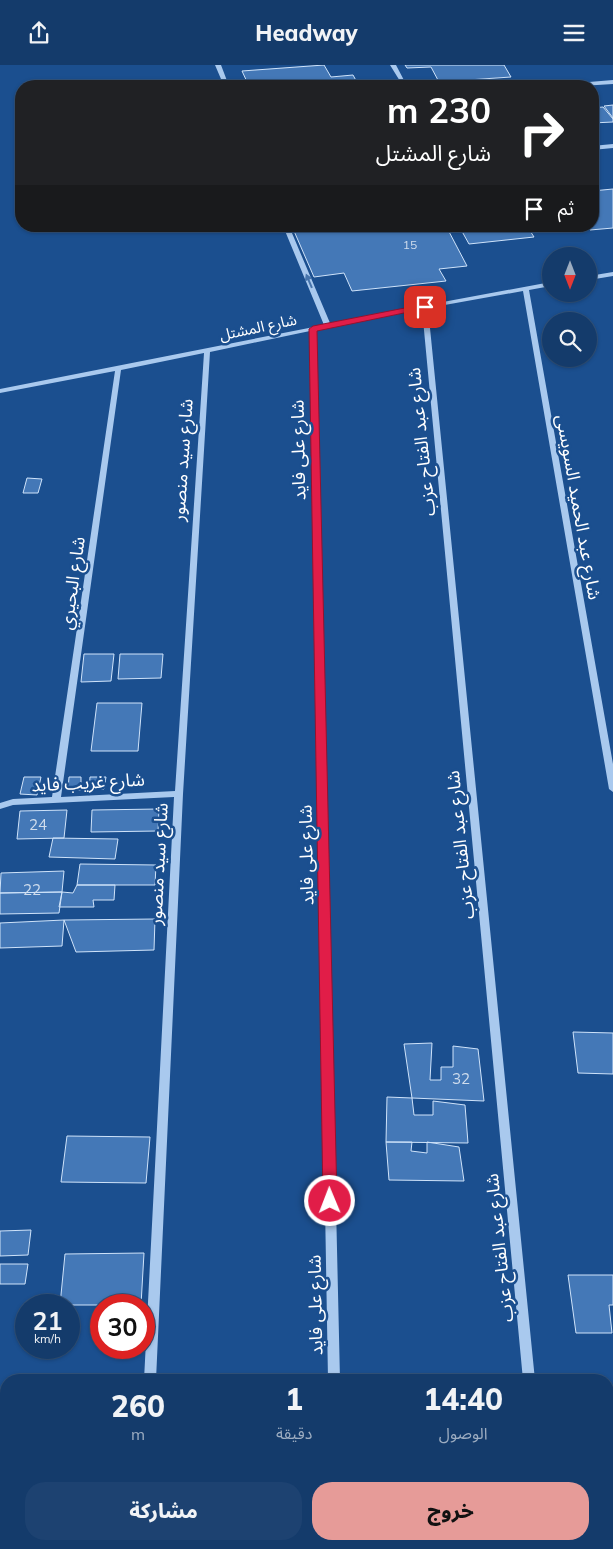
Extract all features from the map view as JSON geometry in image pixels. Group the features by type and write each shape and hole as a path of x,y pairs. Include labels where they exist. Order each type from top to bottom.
{"street":[{"path":"218,65 224,80"},
{"path":"393,65 402,80"},
{"path":"599,83 613,82"},
{"path":"599,147 613,146"},
{"path":"289,232 328,326"},
{"path":"598,276 613,274"},
{"name":"شارع المشتل","path":"0,391 542,285"},
{"name":"شارع عبد الحميد السويسى","path":"526,288 613,789"},
{"name":"شارع عبد الفتاح عزب","path":"425,307 528,1374"},
{"name":"شارع على فايد","path":"313,329 334,1374"},
{"name":"شارع سيد منصور","path":"150,1374 179,794 207,351"},
{"name":"شارع البحيري","path":"56,800 118,369"},
{"name":"شارع غريب فايد","path":"0,806 13,802 179,794"}],"building":[{"path":"324,65 331,77 353,75 356,80 246,80 242,71"},
{"path":"405,65 504,65 511,77 438,80 431,67 407,68"},
{"path":"613,105 613,118 604,106"},
{"path":"599,107 603,107 613,119 613,122 599,123"},
{"path":"613,189 613,228 599,229 599,190"},
{"path":"294,232 449,232 467,266 439,269 446,281 352,291 344,273 314,277"},
{"path":"462,232 531,232 534,237 469,244"},
{"path":"27,478 42,479 38,493 23,493"},
{"path":"84,654 114,654 111,681 81,682"},
{"path":"120,654 163,654 161,678 118,679"},
{"path":"97,703 142,703 138,751 91,751"},
{"path":"24,777 41,777 37,795 20,794"},
{"path":"69,777 81,777 81,790 68,790"},
{"path":"90,777 106,777 104,789 89,789"},
{"path":"159,809 158,831 91,832 92,810"},
{"path":"67,810 64,838 17,839 20,811"},
{"path":"53,838 118,839 115,859 49,857"},
{"path":"80,864 156,865 155,885 77,885"},
{"path":"64,871 62,892 0,893 1,873"},
{"path":"77,885 115,885 114,900 93,900 94,907 59,907 62,892 73,893"},
{"path":"62,892 59,913 0,914 0,893"},
{"path":"155,919 154,950 76,952 64,920"},
{"path":"64,920 62,946 0,948 0,923"},
{"path":"573,1032 613,1033 613,1074 578,1073"},
{"path":"432,1043 430,1080 441,1080 441,1067 453,1067 453,1046 478,1049 484,1101 412,1098 404,1044"},
{"path":"387,1097 412,1098 414,1115 433,1115 433,1101 465,1105 468,1143 386,1142"},
{"path":"67,1136 150,1137 146,1183 61,1182"},
{"path":"386,1142 412,1142 411,1151 427,1153 427,1142 459,1147 464,1181 389,1180"},
{"path":"31,1230 28,1255 0,1256 0,1231"},
{"path":"144,1253 142,1294 90,1294 90,1305 80,1305 80,1294 61,1294 65,1254"},
{"path":"0,1264 28,1264 25,1284 0,1284"},
{"path":"568,1275 613,1275 613,1305 609,1305 612,1333 576,1333"}],"route":[{"path":"330,1201 313,329 425,307"}]}
